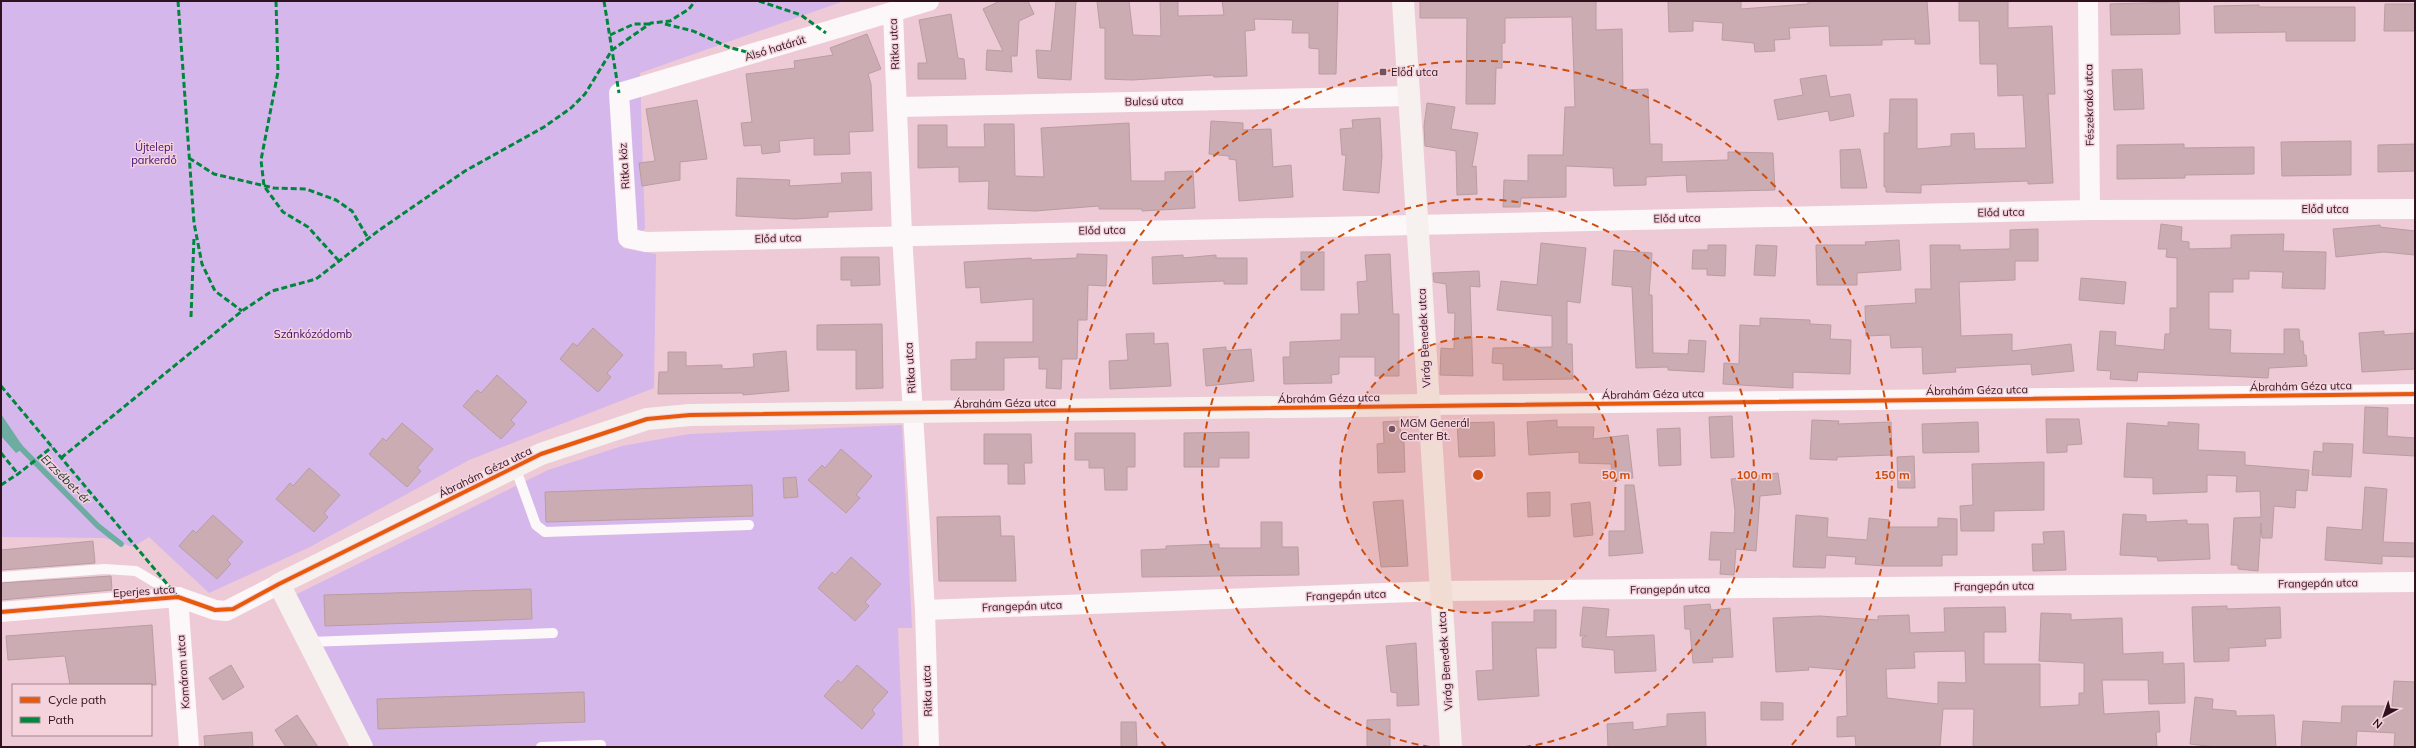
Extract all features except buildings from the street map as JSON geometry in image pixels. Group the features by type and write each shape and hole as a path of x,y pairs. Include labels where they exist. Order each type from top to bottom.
{"street":[{"name":"Alsó határút","path":"619,93 893,13 929,1"},
{"name":"Virág Benedek utca","path":"1403,1 1451,747"},
{"name":"Fészekrakó utca","path":"2088,1 2090,210"},
{"name":"Ritka utca","path":"893,13 902,234 925,610 929,747"},
{"name":"Ritka köz","path":"619,93 628,238"},
{"name":"Bulcsú utca","path":"898,107 1410,96"},
{"name":"Előd utca","path":"628,238 646,242 902,234 2090,210 2415,208"},
{"name":"Ábrahám Géza utca","path":"279,584 548,452 647,419 690,415 2415,394"},
{"name":"Frangepán utca","path":"925,610 1440,591 2415,582"},
{"name":"Eperjes utca","path":"1,612 178,597 215,610 226,611 279,584"},
{"path":"279,584 362,747"},
{"name":"Komárom utca","path":"178,597 189,747"}],"lane":[{"path":"515,467 536,525 545,532 749,525"},
{"path":"1,577 104,569 136,570 178,597"},
{"path":"308,642 554,633"},
{"path":"541,747 602,745"}],"green space":[{"path":"1,1 844,1 640,73 645,228 641,236 622,248 656,254 654,388 469,460 310,547 209,593 149,537 133,547 104,538 1,537"},
{"path":"902,425 912,628 898,628 903,747 372,747 293,596 548,470 622,446 689,434"}],"shaded area":[{"path":"1,414 24,448 16,453 1,436"}],"waterway":[{"name":"Erzsébet-ér","path":"17,444 98,526 121,544"}],"marked path":[{"path":"178,1 194,223 202,264 215,291 242,311"},
{"path":"276,1 278,72 261,160 264,186 283,212 308,227 339,261"},
{"path":"604,1 619,93"},
{"path":"61,458 242,311 272,291 316,279 378,231 465,171 544,127 571,108 585,94 612,50 651,23 670,21 689,9 695,1"},
{"path":"759,1 801,15 826,33"},
{"path":"610,35 634,24 649,24"},
{"path":"665,24 693,31 728,47 754,54"},
{"path":"189,158 214,174 274,188 306,189 336,200 352,211 368,238"},
{"path":"191,317 194,237"},
{"path":"1,386 178,597"},
{"path":"1,485 18,474 52,447"},
{"path":"1,453 18,474"}],"cycle path":[{"path":"1,612 178,597 215,610 233,609 279,584 541,454 647,419 690,415 2415,394"}],"place":[{"name":"Előd utca","path":"1383,72"},
{"name":"MGM Generál Center Bt.","path":"1392,429"}],"park label":[{"name":"Újtelepi parkerdő","path":"154,153"},
{"name":"Szánkózódomb","path":"313,334"}]}
